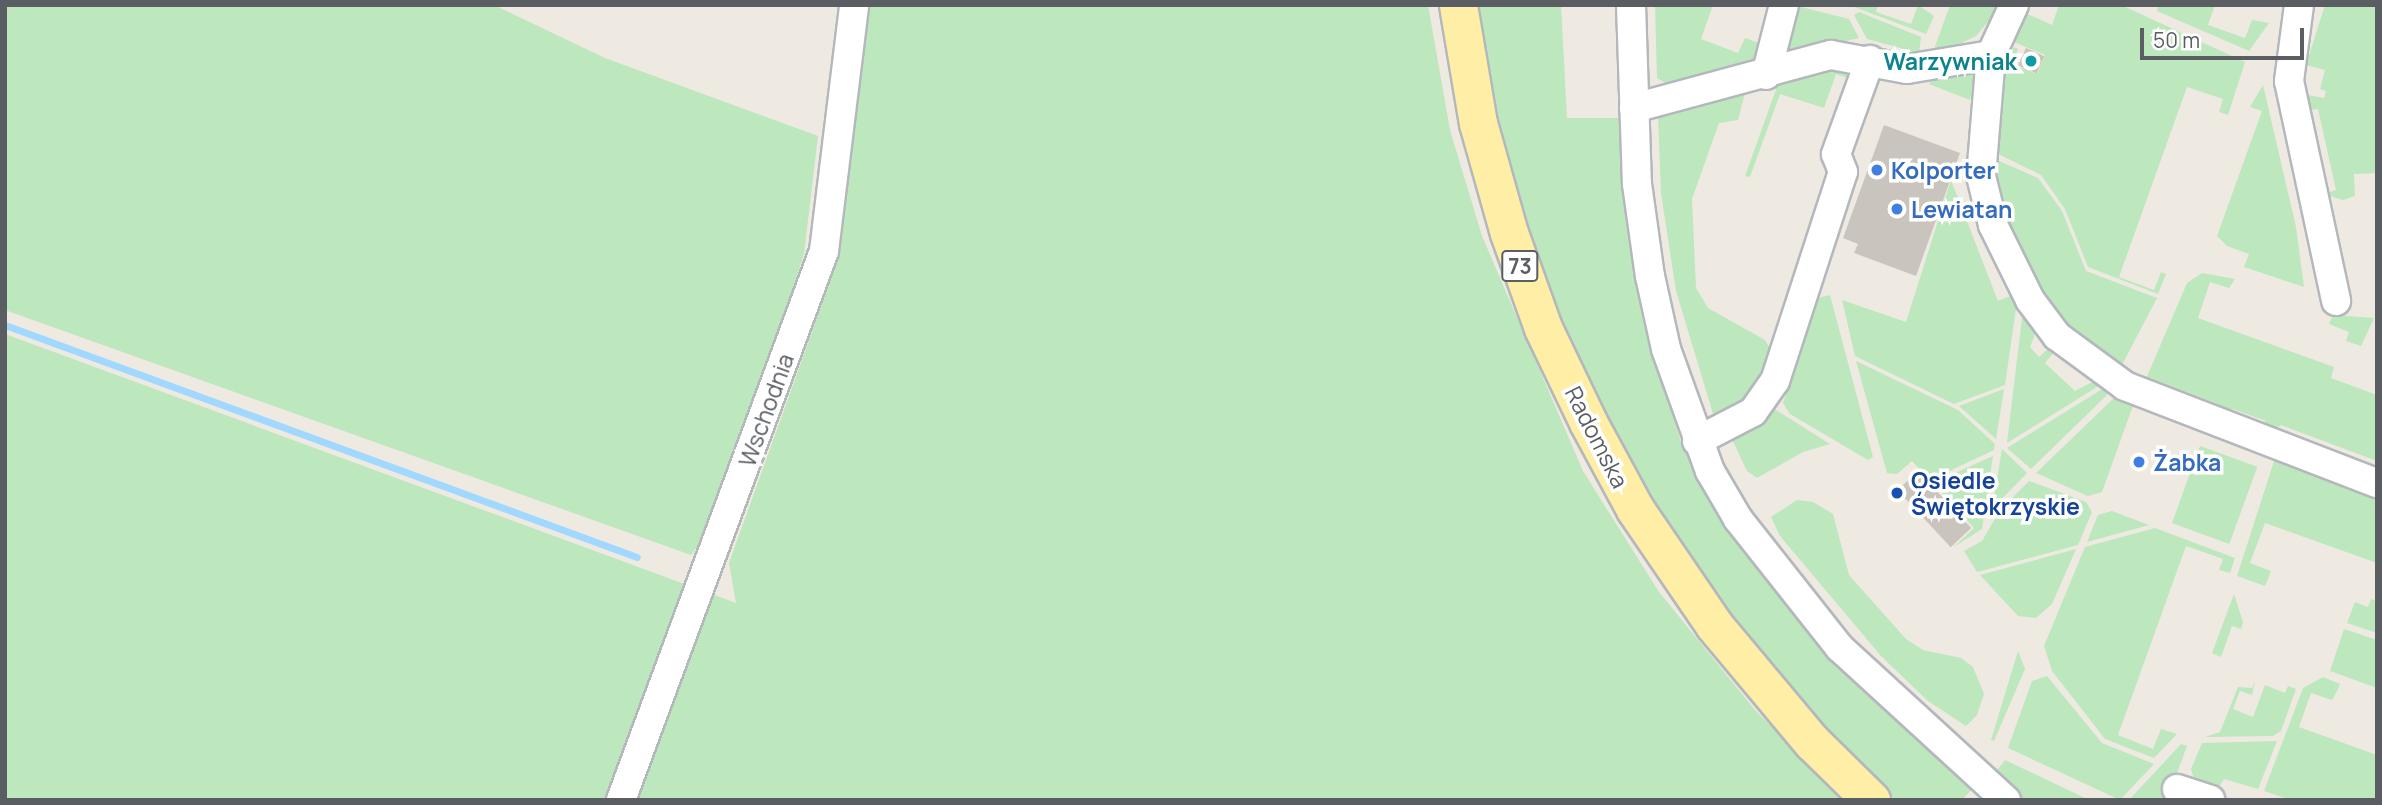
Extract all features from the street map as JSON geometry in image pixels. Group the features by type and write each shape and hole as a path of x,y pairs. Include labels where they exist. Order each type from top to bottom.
{"main road":[{"name":"Radomska","path":"1458,5 1478,122 1508,233 1543,328 1588,422 1641,518 1714,625 1812,742 1871,800"}],"street":[{"name":"Wschodnia","path":"621,800 824,251 854,5"},
{"path":"1631,5 1634,108 1650,276 1697,441 1738,519 1840,648 2006,800"},
{"path":"1766,75 1784,5"},
{"path":"2014,5 1990,55 1981,176 2010,268 2057,335 2125,386 2377,483"},
{"path":"2299,5 2289,81 2336,301"},
{"path":"1634,108 1766,75 1831,55 1908,69 1990,55"},
{"path":"1697,441 1753,412 1775,381 1843,172 1836,155 1870,60"},
{"path":"2177,789 2210,800"}],"green space":[{"path":"5,5 494,5 605,58 818,136 804,254 715,525 691,555 5,310"},
{"path":"864,5 1428,5 1450,130 1482,236 1583,471 1659,592 1755,710 1844,800 5,800 5,334 736,603 729,563 840,254"},
{"path":"1474,5 1561,5 1567,118 1620,118 1627,228 1647,331 1680,439 1715,510 1832,659 1972,789 1962,800 1896,800 1870,777 1787,691 1676,545 1588,387 1541,274 1501,155"},
{"path":"1655,5 1713,5 1701,39 1738,53 1745,38 1761,44 1756,64 1674,88 1657,78"},
{"path":"1793,5 1849,19 1859,38 1785,55"},
{"path":"1849,5 1878,5 1876,12 1911,24 1918,5 1934,16 1926,34"},
{"path":"1950,5 2002,5 1976,36 1931,58"},
{"path":"2059,5 2121,5 2245,62 2228,115 2219,112 2223,99 2187,87 2119,277 2154,290 2161,272 2166,274 2158,294 2088,267 2065,209 2041,175 1992,151 2007,57 2014,47 2018,49 2013,64 2037,74 2045,55 2014,42 2025,13 2052,25"},
{"path":"2158,5 2215,5 2208,25 2245,38 2252,20 2269,23 2249,51 2157,11"},
{"path":"2325,5 2377,5 2377,173 2354,174 2355,196 2343,200 2323,194 2336,190 2318,109 2302,111 2303,94 2324,98 2326,91 2320,89 2325,70 2306,65"},
{"path":"1859,12 1921,37 1919,53 1867,39 1854,15"},
{"path":"1849,66 1855,81 1836,74 1824,108 1780,94 1750,177 1745,176 1779,81"},
{"path":"1962,71 1975,75 1970,100 1929,84 1936,76"},
{"path":"2263,85 2296,227 2304,287 2244,267 2249,254 2227,246 2217,236 2262,111 2250,107"},
{"path":"1740,92 1745,93 1738,120 1719,123 1692,199 1696,288 1708,308 1765,340 1773,353 1752,400 1714,417 1676,291 1661,193 1658,115"},
{"path":"1992,158 2038,178 2062,211 2086,271 2157,298 2123,363 2118,365 2062,325 2029,279 2001,208"},
{"path":"1951,180 1998,301 2013,295 2017,302 2005,385 1954,404 1855,356 1842,300 1906,322"},
{"path":"2202,273 2235,279 2229,288 2210,282 2198,318 2334,367 2331,378 2377,395 2377,461 2281,425 2268,434 2257,430 2266,421 2233,409 2221,413 2218,404 2158,381 2145,381 2187,283"},
{"path":"1830,295 1873,457 1868,460 1790,414 1783,403 1818,298"},
{"path":"2333,315 2374,318 2361,346 2346,341 2349,332 2329,324"},
{"path":"2027,316 2037,329 2030,347 2039,357 2049,348 2055,351 2045,363 2075,391 2094,381 2100,385 2007,443 2022,318"},
{"path":"1856,361 1958,410 1995,444 1994,450 1930,480 1912,461 1897,474 1887,473"},
{"path":"2104,388 2110,391 2105,397 2031,469 2007,448"},
{"path":"2004,389 1996,439 1959,406"},
{"path":"2117,395 2134,403 2102,492 2088,496 2036,473"},
{"path":"1773,408 1830,444 1803,452 1757,478 1747,471 1730,435"},
{"path":"2200,446 2257,467 2229,544 2172,523"},
{"path":"2002,449 2027,473 1992,509"},
{"path":"2276,455 2377,492 2377,563 2265,523 2250,563 2271,571 2265,586 2237,576"},
{"path":"1993,456 1982,529 1954,547 1974,528 1933,483"},
{"path":"2029,481 2086,502 2092,512 2078,545 1977,572 1964,551 1982,541 2000,510"},
{"path":"1797,500 1813,502 1833,514 1849,575 1906,639 1923,650 1961,658 1973,667 1984,694 1977,715 1966,726 1928,701 1881,656 1780,536 1771,517"},
{"path":"2112,511 2149,525 2087,542 2098,515"},
{"path":"2155,528 2235,558 2230,573 2219,570 2223,559 2186,546 2118,735 2153,749 2161,729 2177,734 2154,758 2105,739 2052,671 2044,646 2085,547"},
{"path":"2076,549 2052,604 2036,618 2018,616 1980,575"},
{"path":"2234,594 2243,622 2241,629 2232,626 2221,657 2212,653"},
{"path":"2371,599 2377,601 2377,633 2347,623 2355,602 2368,607"},
{"path":"2344,629 2377,640 2377,688 2330,671"},
{"path":"2018,651 2025,669 1994,741 1991,740"},
{"path":"2047,676 2102,743 2154,764 2120,800 2008,748 2032,681"},
{"path":"2323,677 2340,684 2338,689 2332,700 2311,693 2299,727 2377,755 2377,800 2291,800 2264,791 2303,688"},
{"path":"2255,681 2252,695 2240,691 2233,709 2253,717 2265,685 2285,693 2288,686 2296,689 2281,731 2273,736 2205,737 2220,732 2238,687 2252,688"},
{"path":"2277,741 2258,789 2224,779 2216,791 2194,779 2191,769 2202,743"},
{"path":"2181,744 2187,746 2167,800 2129,800"},
{"path":"2005,760 2089,800 2023,800 1995,773"}],"building":[{"name":"Warzywniak","path":"2026,48 2044,56 2037,73 2018,65"},
{"name":"Lewiatan","path":"1884,125 1960,153 1916,276 1854,253 1858,244 1843,238"},
{"path":"1918,471 1971,528 1951,547 1898,490"}],"waterway":[{"path":"5,325 637,557"}],"place":[{"name":"Warzywniak","path":"2031,61"},
{"name":"Kolporter","path":"1877,170"},
{"name":"Lewiatan","path":"1897,209"},
{"name":"Żabka","path":"2139,462"},
{"name":"Osiedle Świętokrzyskie","path":"1897,493"}]}
